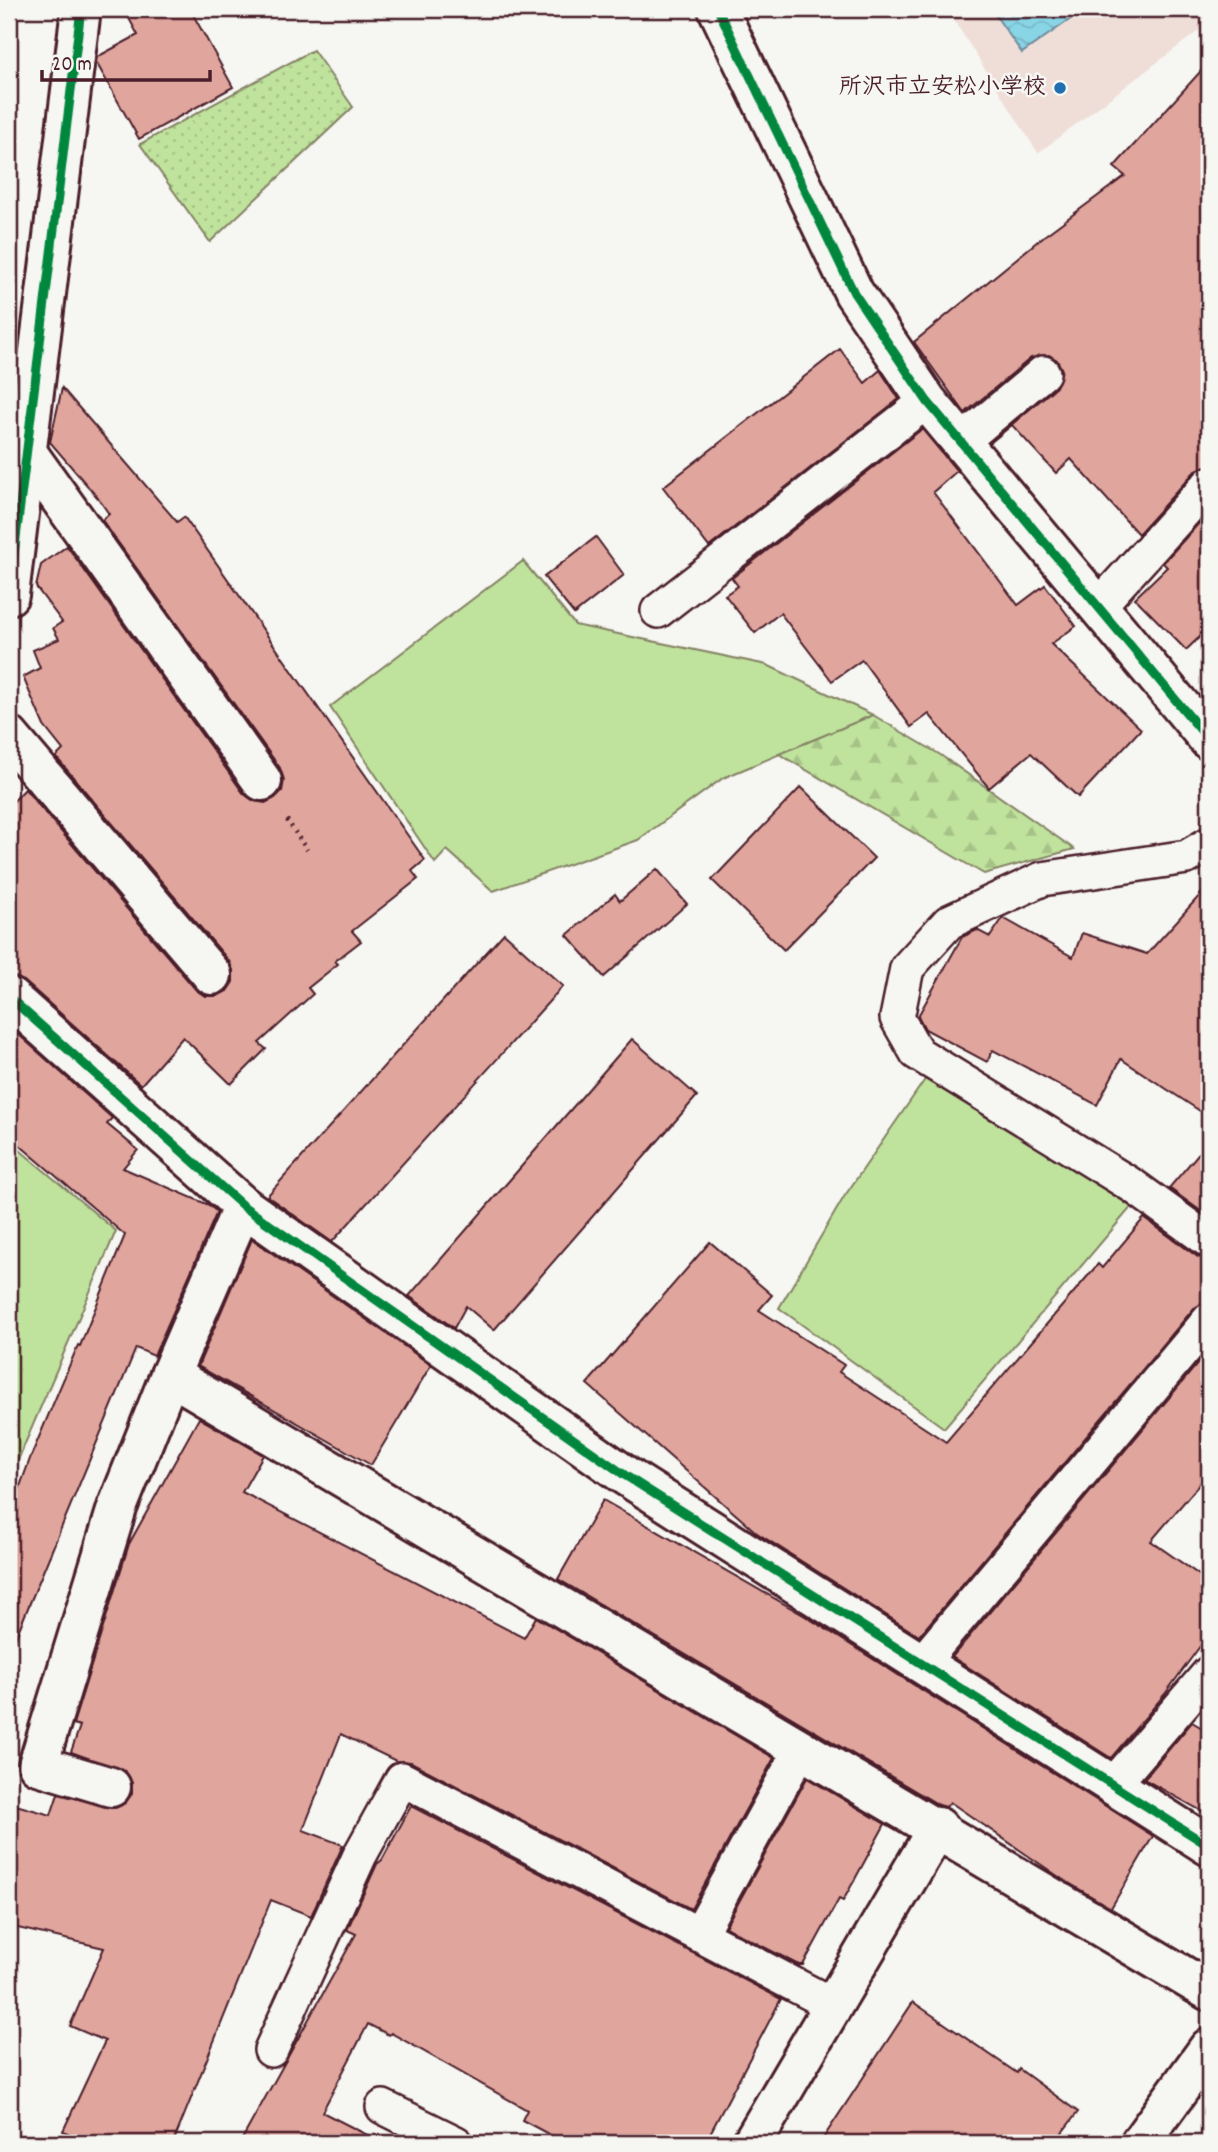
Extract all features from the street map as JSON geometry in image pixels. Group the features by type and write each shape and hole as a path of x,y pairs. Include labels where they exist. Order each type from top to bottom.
{"street":[{"path":"9,595 29,455 81,9"},
{"path":"718,9 854,293 927,401 1209,740"},
{"path":"29,455 262,781"},
{"path":"9,736 212,975"},
{"path":"9,997 243,1206 626,1476 1209,1846"},
{"path":"111,1787 38,1765 117,1508 170,1375 243,1206"},
{"path":"170,1375 801,1749 938,1827 1209,1991"},
{"path":"752,2143 938,1827"},
{"path":"1140,2143 1209,2048"}],"lane":[{"path":"961,442 1043,373"},
{"path":"658,611 927,401"},
{"path":"1098,607 1209,484"},
{"path":"1209,844 1187,857 1042,879 949,922 907,968 897,1018 917,1053 1133,1186 1209,1241"},
{"path":"920,1665 1209,1320"},
{"path":"1112,1786 1209,1673"},
{"path":"700,1933 801,1749"},
{"path":"271,2050 360,1855 402,1779 835,2006"},
{"path":"383,2107 456,2143"}],"shaded area":[{"name":"所沢市立安松小学校","path":"947,9 1209,9 1209,23 1038,153"}],"green space":[{"path":"313,50 353,107 210,242 140,144"},
{"path":"523,561 575,625 767,665 873,715 723,778 638,840 493,891 447,850 435,863 330,707"},
{"path":"873,715 939,754 1074,849 984,874 779,754"},
{"path":"926,1078 1133,1205 944,1428 779,1308 844,1197"},
{"path":"9,1141 116,1231 9,1481"}],"water":[{"path":"991,9 1085,9 1022,53"}],"building":[{"path":"124,9 190,9 233,87 139,139 96,62 97,57 138,35"},
{"path":"1209,62 1209,465 1195,471 1138,534 1071,459 1056,473 1012,425 990,443 1056,387 1062,370 1057,360 1049,355 1031,358 965,413 914,342 1044,236 1125,176 1114,167"},
{"path":"840,349 865,383 880,370 899,399 709,547 663,487"},
{"path":"62,388 177,522 184,517 425,860 412,871 418,879 352,931 361,941 335,961 338,964 308,988 313,994 259,1043 266,1049 231,1084 183,1037 141,1085 24,981 9,976 9,806 25,789 196,990 205,996 217,996 227,991 233,982 233,970 229,961 56,757 63,750 44,726 23,677 40,668 33,650 59,639 53,628 62,622 36,587 41,565 67,546 244,794 254,801 265,803 282,791 284,780 280,768 102,520 109,514 98,498 50,442"},
{"path":"922,429 957,471 933,492 1018,605 1045,585 1076,626 1051,644 1141,729 1078,797 1031,753 989,788 929,714 911,727 862,660 832,681 780,613 755,633 725,595 738,586 732,578"},
{"path":"1209,512 1209,628 1186,650 1135,598 1167,567 1163,563"},
{"path":"596,537 624,575 574,614 544,577"},
{"path":"801,787 874,858 784,950 712,880"},
{"path":"657,869 687,904 604,977 567,935 615,894 620,901"},
{"path":"1209,885 1209,1117 1121,1059 1097,1105 993,1050 987,1062 925,1029 918,1016 962,937 977,930 990,937 1003,918 1073,957 1082,933 1147,954"},
{"path":"504,933 563,986 332,1242 267,1196"},
{"path":"9,1026 112,1118 107,1124 138,1150 123,1168 209,1205 217,1212 154,1356 136,1348 10,1651 9,1517 31,1456 125,1235 9,1136"},
{"path":"632,1039 697,1096 494,1330 466,1306 454,1328 409,1296"},
{"path":"1209,1141 1209,1217 1169,1188"},
{"path":"1144,1218 1198,1257 1209,1260 1209,1301 1194,1308 919,1636 757,1533 587,1384 710,1242 772,1295 759,1310 844,1365 839,1372 946,1442 1098,1264 1102,1268"},
{"path":"252,1239 431,1365 371,1465 198,1366"},
{"path":"1209,1350 1209,1473 1151,1541 1209,1582 1209,1634 1165,1694 1111,1758 952,1657"},
{"path":"199,1418 263,1455 242,1492 524,1638 536,1617 774,1758 691,1909 411,1762 396,1761 341,1734 303,1830 343,1845 311,1916 271,1900 173,2143 90,2143 63,2131 105,2041 70,2026 104,1948 9,1926 9,1803 51,1815 58,1794 115,1808 125,1803 132,1794 132,1783 126,1772 71,1752 80,1726 73,1724 129,1544"},
{"path":"603,1500 805,1616 1153,1836 1111,1908 1062,1879 950,1802 946,1807 939,1805 558,1579"},
{"path":"1192,1722 1209,1732 1209,1815 1144,1779"},
{"path":"807,1778 885,1824 843,1901 839,1899 803,1965 799,1965 725,1927"},
{"path":"411,1806 781,1999 705,2143 565,2143 522,2120 527,2110 391,2033 389,2035 368,2024 322,2112 383,2143 240,2143 356,1934 347,1930 377,1864 382,1860"},
{"path":"913,2002 1017,2073 1019,2069 1078,2112 1054,2143 820,2143"}],"railway":[{"path":"9,19 10,9"}],"cycle path":[{"path":"9,595 81,9"},
{"path":"718,9 854,293 927,401 1209,740"},
{"path":"9,997 243,1206 626,1476 1209,1846"}],"place":[{"name":"所沢市立安松小学校","path":"1060,88"}]}
